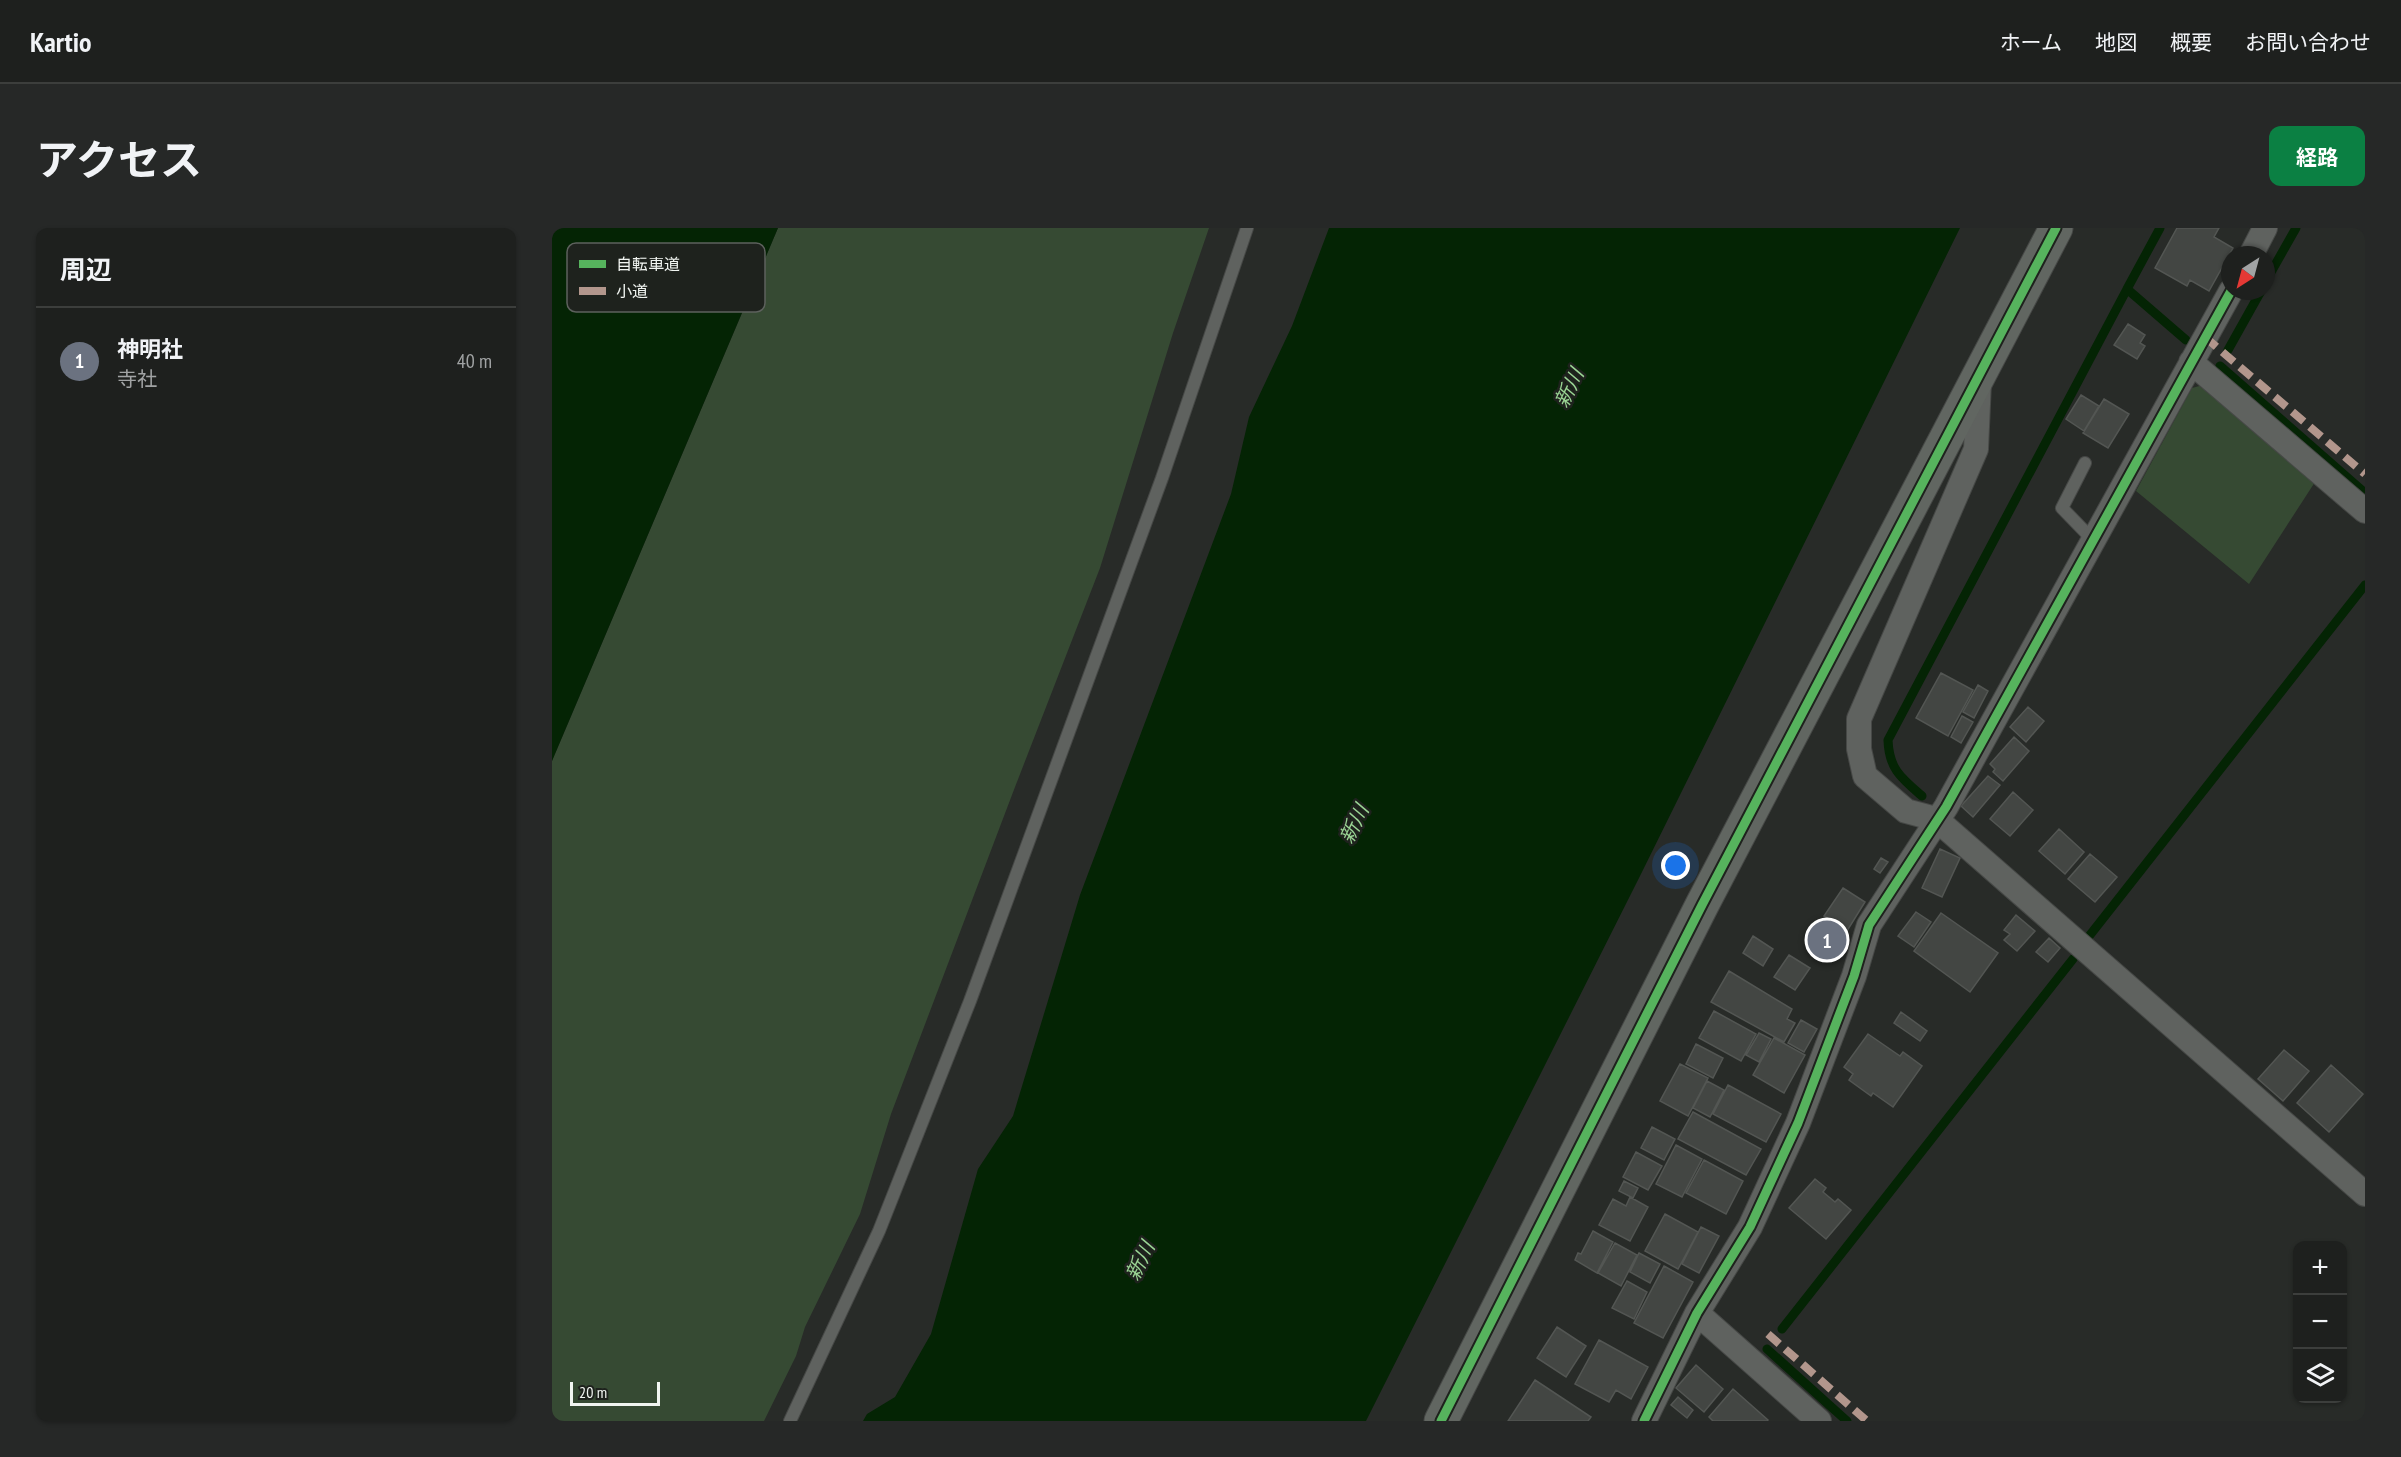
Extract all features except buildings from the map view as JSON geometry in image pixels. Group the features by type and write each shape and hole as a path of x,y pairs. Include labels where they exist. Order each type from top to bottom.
{"street":[{"path":"1441,1421 1702,905 2056,228"},
{"path":"2256,246 2265,228"},
{"path":"1644,1421 1697,1313 1750,1227 1798,1123 1854,976 1869,925 1936,819 1946,807 2226,300"},
{"path":"2192,362 2365,511"},
{"path":"1980,373 1976,449 1859,719 1859,749 1864,776 1906,812 1936,819 2365,1194"},
{"path":"1697,1313 1819,1421"}],"lane":[{"path":"790,1421 879,1231 970,1001 1158,489 1247,228"},
{"path":"2085,463 2062,508 2093,540"}],"shaded area":[{"path":"778,228 1209,228 1173,333 1100,568 891,1114 860,1214 805,1327 796,1356 764,1421 552,1421 552,761 742,312 765,312 765,259"},
{"path":"2203,385 2315,482 2249,584 2136,491 2192,388"}],"water":[{"path":"552,228 778,228 765,259 765,243 567,243 567,312 742,312 552,761"},
{"name":"新川","path":"1329,228 1960,228 1641,874 1366,1421 863,1421 867,1414 895,1397 931,1334 978,1169 1013,1116 1080,895 1231,494 1249,417 1292,326"}],"waterway":[{"path":"2160,228 2127,289 2186,340"},
{"path":"2275,265 2296,228"},
{"path":"1922,796 1908,784 1894,766 1888,740 2127,289"},
{"path":"2228,350 2256,300"},
{"path":"2220,366 2365,493"},
{"path":"2090,935 2365,585"},
{"path":"1782,1329 2073,959"},
{"path":"1767,1349 1847,1421"}],"marked path":[{"path":"2205,337 2365,474"},
{"path":"1768,1334 1867,1421"}],"cycle path":[{"path":"1441,1421 1702,905 2056,228"},
{"path":"1644,1421 1697,1313 1750,1227 1798,1123 1854,976 1869,925 1946,807 2226,300"}],"place":[{"name":"神明社","path":"1827,940"}]}
